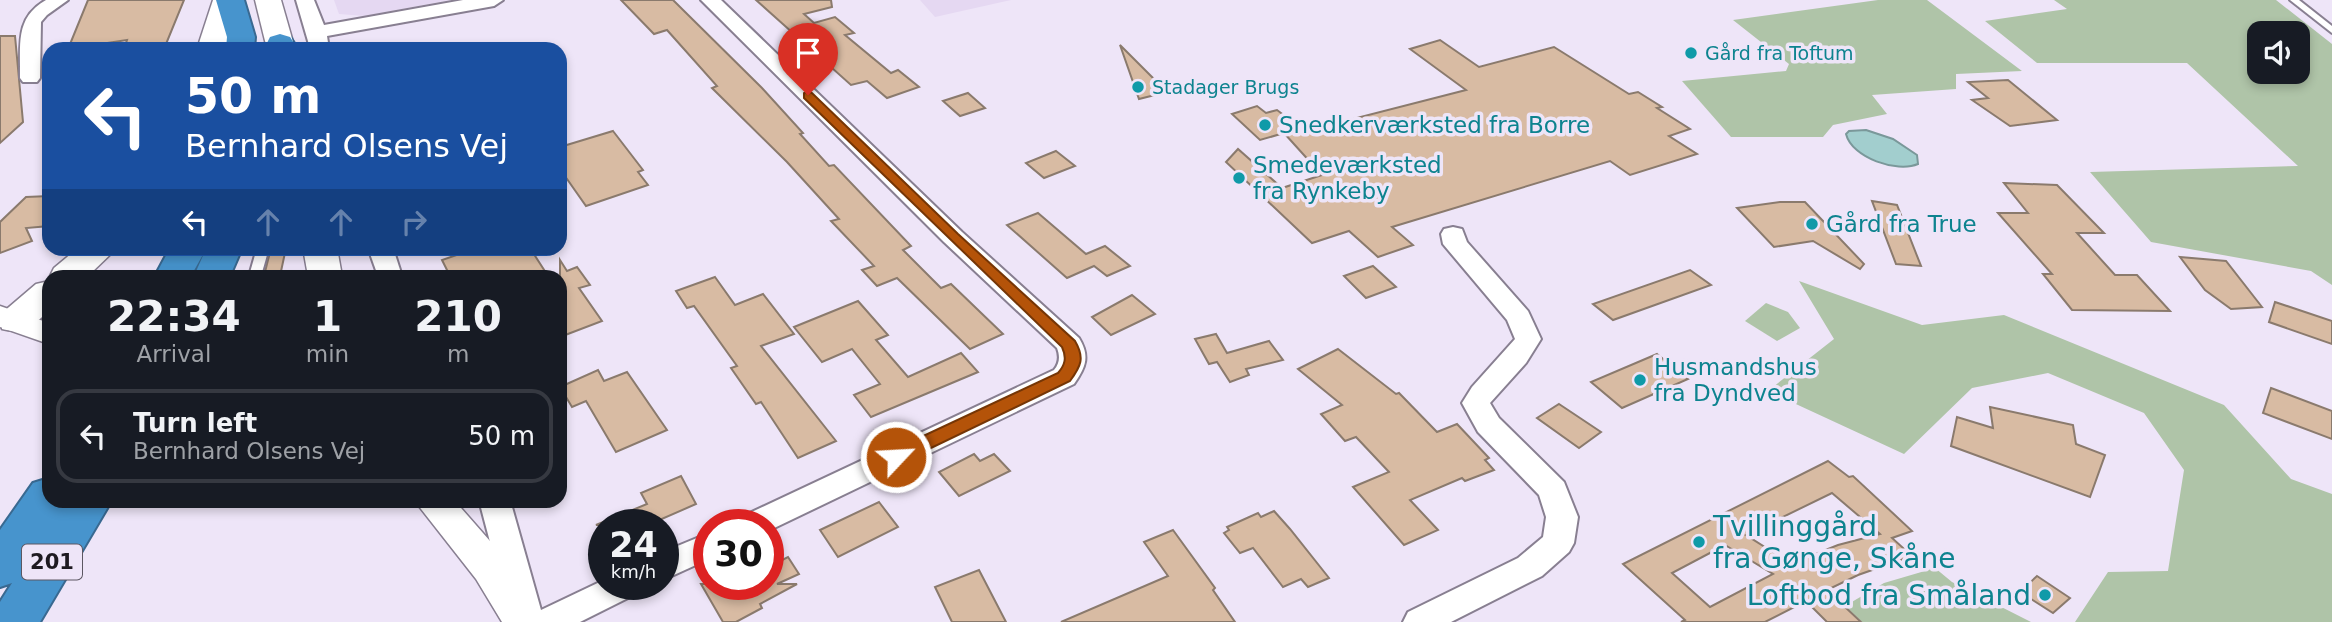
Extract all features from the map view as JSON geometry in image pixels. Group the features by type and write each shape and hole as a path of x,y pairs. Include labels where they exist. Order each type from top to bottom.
{"highway":[{"path":"228,0 241,42"},
{"name":"201","path":"0,568 42,505"},
{"name":"201","path":"14,622 85,508"}],"main road":[{"path":"213,42 228,0"},
{"path":"268,0 279,42"},
{"path":"74,270 91,256"},
{"path":"8,318 42,296"}],"street":[{"path":"30,78 32,22 40,11 59,0"},
{"path":"305,0 319,41 494,0"},
{"path":"710,0 945,229 1069,344 1073,354 1073,366 1064,377 784,510"},
{"path":"1420,622 1530,567 1558,543 1562,517 1553,490 1488,425 1476,403 1486,386 1519,357 1528,339 1519,317 1455,244 1453,234"},
{"path":"8,318 42,331"},
{"path":"439,508 490,568 526,622"},
{"path":"496,508 526,622"},
{"path":"548,622 593,600"}],"lane":[{"path":"2294,0 2332,30"}],"shaded area":[{"path":"334,0 450,0 365,16 339,14"},
{"path":"920,0 1011,0 935,17"},
{"path":"1878,0 1927,0 2022,71 1956,74 1956,89 1872,95 1887,114 1833,125 1823,137 1731,137 1682,81 1786,71 1789,64 1733,20"},
{"path":"2054,0 2276,0 2303,21 2247,21 2247,84 2310,84 2310,27 2332,44 2332,285 2311,271 2151,242 2090,172 2298,166 2187,63 2037,63 1985,21 2067,9"},
{"path":"1866,130 1893,139 1917,155 1918,164 1888,165 1866,156 1850,143 1846,134 1849,131"},
{"path":"1799,281 1922,325 2004,315 2224,405 2291,479 2332,494 2332,622 2075,622 2108,572 2168,571 2184,470 2144,413 2048,373 1972,388 1904,454 1768,391 1834,339"},
{"path":"1766,303 1788,312 1800,328 1777,341 1745,321"},
{"path":"1935,568 1952,582 2031,622 1862,622 1845,606 1884,583"}],"building":[{"path":"88,0 184,0 167,42 71,42"},
{"path":"621,0 673,0 762,88 829,166 834,165 911,246 903,250 941,288 951,284 1003,334 970,349 897,278 877,286 862,270 874,266 831,221 839,219 787,162 712,88 717,86 667,30 654,34"},
{"path":"756,0 831,0 832,7 804,14 814,23 835,17 854,33 845,35 891,73 898,70 919,87 887,98 867,81 851,85"},
{"path":"0,36 15,36 23,122 0,143"},
{"path":"1440,40 1479,67 1554,47 1629,94 1638,92 1662,107 1657,108 1690,129 1669,136 1697,154 1630,175 1610,161 1392,227 1413,245 1378,257 1349,231 1312,243 1226,162 1238,149 1282,188 1322,175 1284,133 1260,140 1232,114 1257,106 1266,113 1277,110 1297,125 1304,124 1310,130 1466,90 1410,49"},
{"path":"1120,45 1167,92 1139,99"},
{"path":"2008,80 2057,120 2010,126 1972,100 1988,98 1968,82"},
{"path":"968,93 985,108 960,116 943,101"},
{"path":"613,131 643,170 638,172 648,185 586,206 567,179 567,145"},
{"path":"1056,151 1075,166 1044,178 1026,163"},
{"path":"2004,183 2057,185 2104,233 2077,233 2115,275 2137,275 2170,311 2072,310 2043,274 2052,274 1998,213 2028,213"},
{"path":"42,196 42,227 26,228 32,241 0,253 0,222 26,197"},
{"path":"1872,201 1897,205 1921,266 1896,264"},
{"path":"1780,202 1805,202 1864,264 1860,269 1813,241 1774,247 1737,208"},
{"path":"1038,213 1086,254 1105,246 1130,266 1107,276 1094,266 1067,278 1007,225"},
{"path":"269,256 284,256 281,270 266,270"},
{"path":"454,256 535,256 544,270 447,270 442,260"},
{"path":"2180,257 2226,261 2262,307 2231,309 2205,290"},
{"path":"560,260 566,270 560,270"},
{"path":"1373,266 1396,287 1366,298 1344,276"},
{"path":"577,267 590,285 579,288 602,321 567,334 567,271"},
{"path":"1690,270 1711,285 1613,320 1593,304"},
{"path":"715,277 735,305 763,294 794,334 761,346 836,441 798,458 761,402 756,404 731,368 737,366 694,306 687,308 676,291"},
{"path":"1132,295 1155,314 1111,335 1092,317"},
{"path":"858,301 888,335 876,340 908,377 961,353 978,372 871,417 854,395 880,384 852,349 822,362 794,327"},
{"path":"2275,302 2332,321 2332,344 2269,322"},
{"path":"1216,334 1227,353 1269,341 1283,360 1246,369 1249,375 1230,382 1217,362 1209,364 1195,339"},
{"path":"1338,349 1396,394 1399,393 1437,432 1457,424 1489,458 1485,460 1494,470 1465,481 1462,478 1410,500 1438,530 1404,545 1353,487 1389,472 1356,437 1345,441 1321,414 1342,405 1298,369"},
{"name":"Husmandshus fra Dyndved","path":"1657,354 1688,379 1622,408 1591,382"},
{"path":"598,370 604,381 627,372 667,430 616,452 586,401 572,407 567,399 567,384"},
{"path":"2271,388 2332,411 2332,439 2263,413"},
{"name":"Husmandshus fra Dyndved","path":"1559,404 1601,432 1579,448 1537,418"},
{"path":"1990,407 2073,425 2076,444 2105,455 2090,497 1951,446 1957,417 1993,428"},
{"path":"974,454 980,461 994,454 1010,471 959,496 939,472"},
{"name":"Tvillinggård fra Gønge, Skåne","path":"1828,461 1849,477 1853,476 1912,531 1892,538 1912,556 1858,575 1827,590 1861,622 1827,622 1806,601 1765,622 1681,622 1685,620 1623,564","holes":["1832,493 1880,534 1838,545 1803,559 1800,555 1787,561 1746,535","1725,545 1773,574 1710,607 1672,573"]},
{"path":"681,476 696,504 679,511 679,509 635,509 647,504 641,493"},
{"path":"879,502 898,527 838,557 820,530"},
{"path":"1274,511 1329,578 1308,587 1301,579 1283,587 1253,548 1240,553 1224,533 1229,530 1227,527 1258,513 1261,517"},
{"path":"1173,530 1215,588 1213,590 1235,622 1061,622 1168,576 1144,542"},
{"path":"788,557 799,574 784,581 784,559"},
{"path":"979,570 1006,622 952,622 935,587"},
{"name":"Loftbod fra Småland","path":"2037,576 2070,598 2053,613 2020,592"},
{"path":"784,584 797,584 784,591"},
{"path":"710,600 767,600 760,604 762,608 736,622 723,622"}],"place":[{"name":"Gård fra Toftum","path":"1691,53"},
{"name":"Stadager Brugs","path":"1138,87"},
{"name":"Snedkerværksted fra Borre","path":"1265,125"},
{"name":"Smedeværksted fra Rynkeby","path":"1239,178"},
{"name":"Gård fra True","path":"1812,224"},
{"name":"Husmandshus fra Dyndved","path":"1640,380"},
{"name":"Tvillinggård fra Gønge, Skåne","path":"1699,542"},
{"name":"Loftbod fra Småland","path":"2045,595"}],"route":[{"path":"808,95 953,237 1069,344 1073,354 1073,366 1064,377 896,457"}]}
